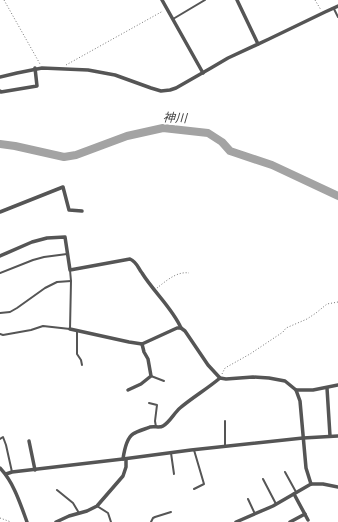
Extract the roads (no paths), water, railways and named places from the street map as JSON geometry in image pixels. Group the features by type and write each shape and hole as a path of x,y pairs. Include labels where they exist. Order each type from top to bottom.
{"street":[{"path":"236,0 258,44"},
{"path":"164,1 172,19 202,73"},
{"path":"0,77 36,68 88,70 107,73 161,90 170,90 228,58 333,7 338,6"},
{"path":"0,91 37,86 36,68"},
{"path":"0,212 63,187 69,210 82,211"},
{"path":"0,256 32,242 47,238 65,237 70,270 130,259 134,261 141,273 177,319 181,328 185,331 208,365 220,378 226,380 254,377 269,378 286,381 296,390 300,401 306,468 311,484"},
{"path":"70,329 142,344 177,328 181,328"},
{"path":"128,390 141,384 151,376 148,359 142,344"},
{"path":"56,522 69,516 93,509 97,506 122,476 126,468 124,452 132,434 149,427 162,427 178,410 220,378"},
{"path":"296,390 313,390 338,385"},
{"path":"327,388 330,436"},
{"path":"6,474 12,472 225,446 338,436"},
{"path":"29,441 35,470"},
{"path":"0,468 6,474 14,488 27,522"},
{"path":"238,522 276,504 311,484 323,484 338,487"},
{"path":"295,493 308,520"},
{"path":"290,522 305,514"}],"lane":[{"path":"172,19 205,0"},
{"path":"333,7 338,17"},
{"path":"0,273 44,256 67,254"},
{"path":"0,334 3,335 31,330 43,326 70,329 70,270"},
{"path":"0,313 10,312 45,288 57,282 71,281"},
{"path":"77,331 77,354 82,365"},
{"path":"151,376 164,381"},
{"path":"149,403 157,405 155,421 156,426"},
{"path":"225,421 225,446"},
{"path":"0,439 3,437 12,472"},
{"path":"194,450 204,484 194,489"},
{"path":"172,453 174,474"},
{"path":"285,472 295,493"},
{"path":"263,479 276,504"},
{"path":"57,490 73,503 79,513"},
{"path":"248,499 255,514"},
{"path":"97,506 108,513 111,522"},
{"path":"151,522 155,517 171,512"}],"waterway":[{"name":"神川","path":"0,144 64,157 76,155 127,136 163,128 208,133 222,142 230,151 272,165 338,196"}]}
